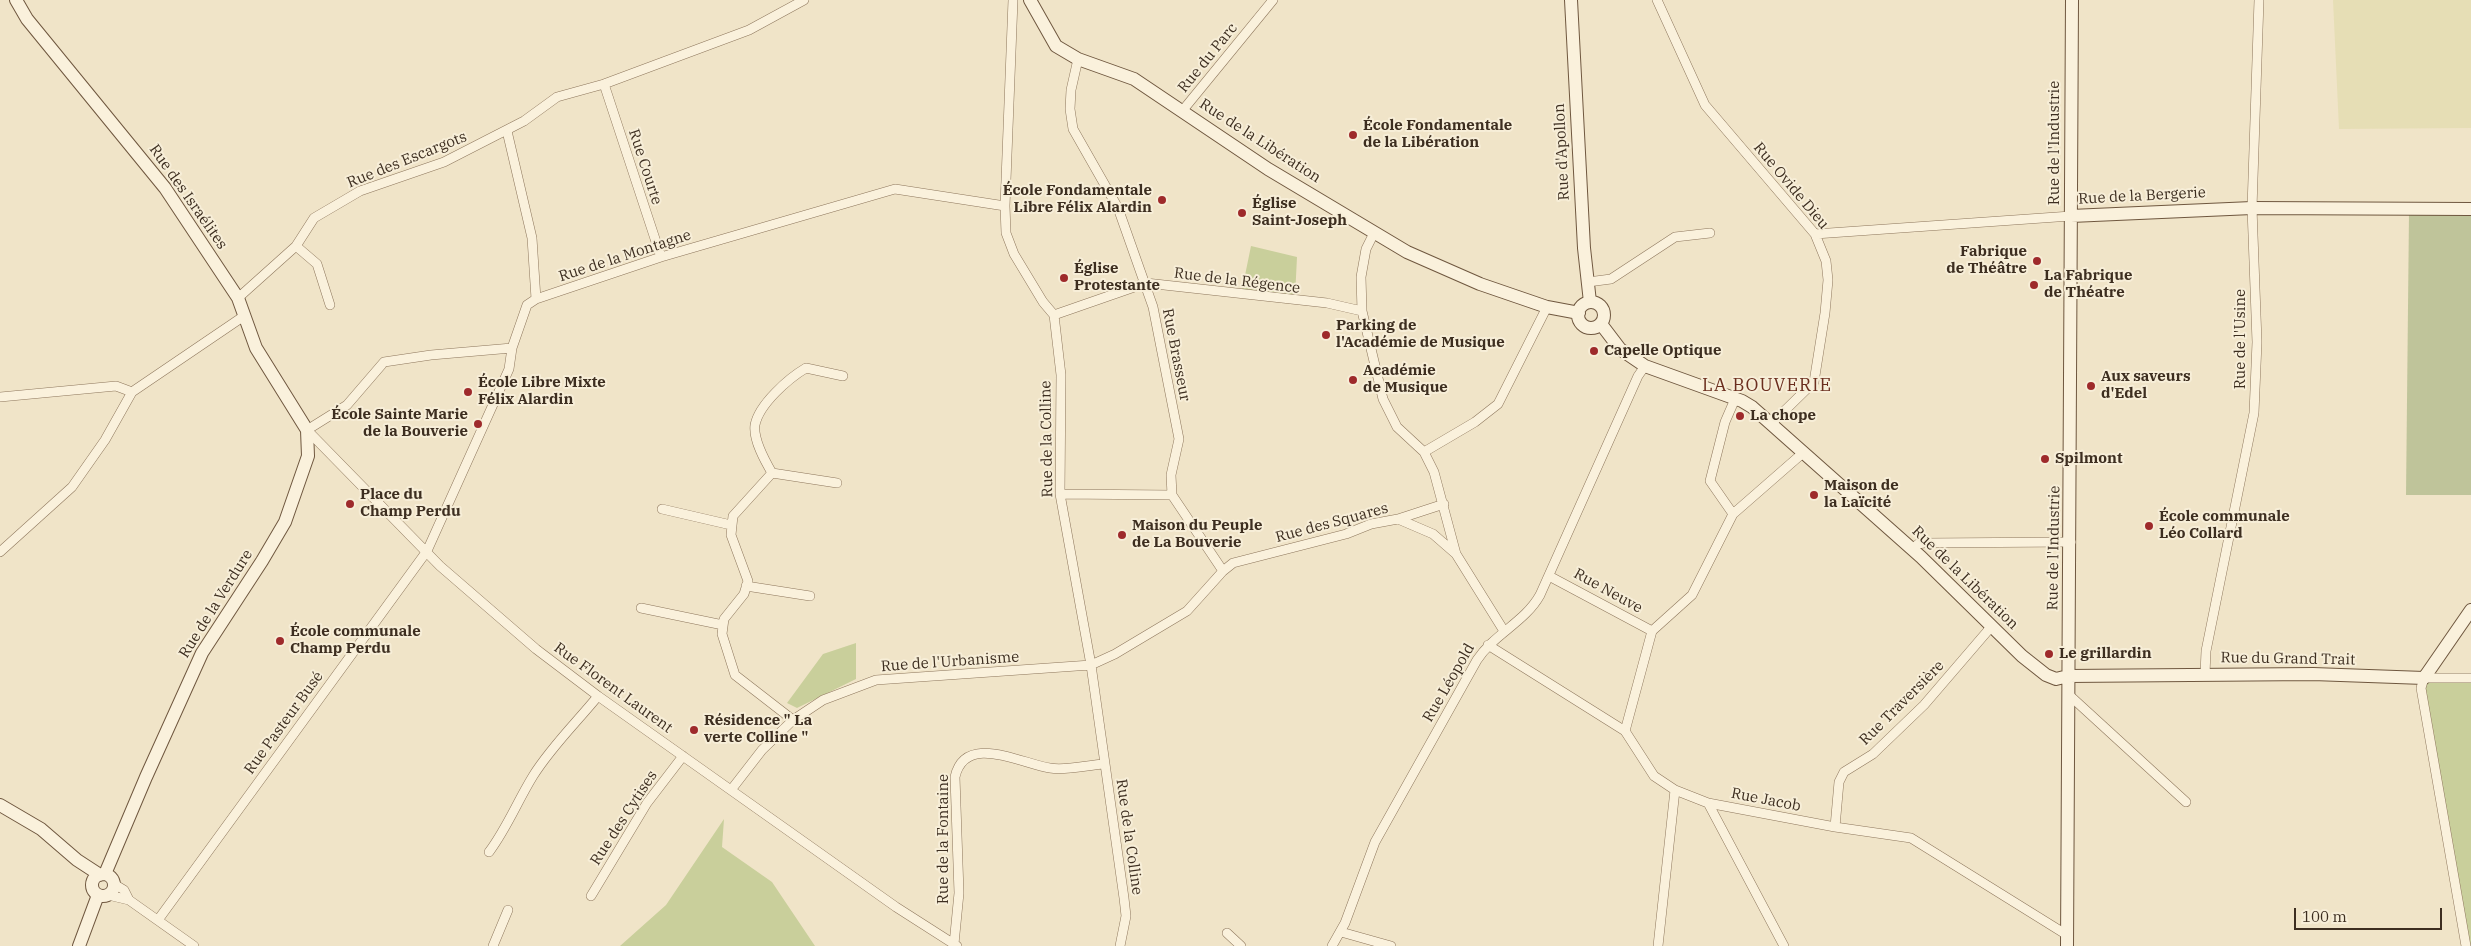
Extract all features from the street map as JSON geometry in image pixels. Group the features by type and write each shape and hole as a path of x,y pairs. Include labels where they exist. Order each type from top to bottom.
{"street":[{"name":"Rue des Israélites","path":"16,0 27,19 165,188 238,298 256,348 307,430"},
{"name":"Rue des Escargots","path":"238,298 296,246 314,218 360,190 444,162 507,131 557,97 604,84 749,30 804,0"},
{"path":"1013,0 1005,206 1006,233 1014,254 1043,302 1054,315"},
{"name":"Rue de la Libération","path":"1030,0 1056,46 1078,59 1134,79 1183,110 1245,154 1374,233 1440,268 1547,307 1579,313"},
{"name":"Rue du Parc","path":"1183,110 1273,0"},
{"name":"Rue d'Apollon","path":"1571,0 1584,248 1590,302"},
{"name":"Rue Ovide Dieu","path":"1657,0 1705,105 1815,234 1826,261 1828,280 1825,313 1814,382 1772,423"},
{"name":"Rue de l'Industrie","path":"2067,940 2072,0"},
{"name":"Rue de l'Usine","path":"2205,674 2206,651 2254,413 2257,342 2252,208 2259,0"},
{"name":"Rue Brasseur","path":"1078,59 1071,90 1070,109 1073,130 1118,208 1153,307 1179,439 1171,475 1172,495"},
{"name":"Rue Courte","path":"604,84 661,257"},
{"path":"427,551 307,430 347,405 384,362 431,355 512,348 526,305 536,299 532,238 507,131"},
{"name":"Rue de la Montagne","path":"536,299 661,257 895,189 1005,206"},
{"name":"Rue de la Bergerie","path":"1815,234 2071,216 2252,208 2471,209"},
{"path":"1374,233 1366,249 1361,278 1362,311 1383,399 1397,427 1424,452 1434,472 1456,554"},
{"path":"1588,282 1611,279 1674,237 1710,233"},
{"path":"296,246 317,264 330,305"},
{"name":"Rue de la Régence","path":"1054,315 1146,283 1327,303 1362,311"},
{"path":"1590,302 1598,304 1603,309 1604,318 1601,324 1593,328 1585,326 1579,320 1579,313 1583,305 1590,302"},
{"path":"1424,452 1475,422 1498,404 1547,307"},
{"name":"Rue de la Colline","path":"1054,315 1060,375 1060,494 1091,665 1124,898 1126,916 1120,946"},
{"path":"0,552 72,487 105,440 132,392 244,316"},
{"name":"Rue de la Libération","path":"1601,324 1620,349 1645,366 1748,404 1772,423 1912,549 1991,627 2046,675 2056,679 2068,676"},
{"name":"Rue Pasteur Busé","path":"158,920 427,551 510,369 512,348"},
{"name":"Rue Léopold","path":"1332,946 1341,932 1375,842 1488,645 1531,609 1549,576 1638,376 1645,366"},
{"path":"772,473 756,438 755,425 765,405 790,377 806,368 843,376"},
{"path":"0,398 116,386 132,392"},
{"path":"1733,514 1710,480 1725,422 1735,398"},
{"name":"Rue de la Verdure","path":"99,877 202,653 285,522 308,456 307,430"},
{"path":"1625,730 1652,631 1692,595 1733,514 1804,452"},
{"path":"772,473 837,483"},
{"path":"772,473 733,516 731,535 748,581 744,594 724,618 722,634 734,675 793,720"},
{"path":"1060,494 1172,495 1223,571"},
{"path":"1398,519 1444,504"},
{"path":"662,509 731,525"},
{"name":"Rue des Squares","path":"1091,665 1115,654 1187,611 1223,571 1233,563 1346,534 1371,524 1398,519 1433,534 1456,554 1504,631"},
{"path":"1912,549 1918,544 1924,543 2070,542"},
{"name":"Rue Florent Laurent","path":"427,551 536,648 598,696 917,920"},
{"name":"Rue Neuve","path":"1549,576 1652,631"},
{"path":"746,586 810,596"},
{"path":"641,608 723,625"},
{"path":"2466,946 2421,697 2424,678 2471,610"},
{"name":"Rue Traversière","path":"1835,827 1839,782 1844,772 1873,754 1924,705 1991,627"},
{"name":"Rue Jacob","path":"1488,645 1625,730 1654,776 1674,790 1708,803 1835,827 1910,838 2067,940"},
{"name":"Rue de l'Urbanisme","path":"731,790 762,750 793,720 823,700 876,680 1091,665"},
{"name":"Rue du Grand Trait","path":"2068,676 2205,674 2424,678"},
{"path":"2424,678 2471,678"},
{"path":"2068,694 2186,802"},
{"path":"489,852 506,828 532,778 548,755 598,696"},
{"name":"Rue de la Fontaine","path":"917,920 956,945 959,892 955,777 960,763 965,758 988,753 1051,768 1104,764"},
{"name":"Rue des Cytises","path":"591,896 646,803 683,756"},
{"path":"1658,946 1674,790"},
{"path":"1708,803 1784,946"},
{"path":"0,805 41,829 99,877 111,878 79,946"},
{"path":"99,877 93,890 106,892 124,890 129,900 194,946"},
{"path":"493,946 508,910"},
{"path":"1341,932 1391,946"},
{"path":"1228,933 1241,946"}],"shaded area":[{"path":"2333,0 2471,0 2471,128 2339,129"}],"green space":[{"path":"2409,213 2471,214 2471,495 2406,495"},
{"path":"1251,246 1297,257 1295,297 1242,290"},
{"path":"856,643 856,679 797,708 787,703 823,654"},
{"path":"2424,678 2471,678 2471,946 2466,946 2421,697"},
{"path":"724,819 722,847 772,882 815,946 620,946 666,905"}],"place":[{"name":"École Fondamentale de la Libération","path":"1353,135"},
{"name":"École Fondamentale Libre Félix Alardin","path":"1162,200"},
{"name":"Église Saint-Joseph","path":"1242,213"},
{"name":"Fabrique de Théâtre","path":"2037,261"},
{"name":"Église Protestante","path":"1064,278"},
{"name":"La Fabrique de Théatre","path":"2034,285"},
{"name":"Parking de l'Académie de Musique","path":"1326,335"},
{"name":"Capelle Optique","path":"1594,351"},
{"name":"Académie de Musique","path":"1353,380"},
{"name":"Aux saveurs d'Edel","path":"2091,386"},
{"name":"École Libre Mixte Félix Alardin","path":"468,392"},
{"name":"La chope","path":"1740,416"},
{"name":"École Sainte Marie de la Bouverie","path":"478,424"},
{"name":"Spilmont","path":"2045,459"},
{"name":"Maison de la Laïcité","path":"1814,495"},
{"name":"Place du Champ Perdu","path":"350,504"},
{"name":"École communale Léo Collard","path":"2149,526"},
{"name":"Maison du Peuple de La Bouverie","path":"1122,535"},
{"name":"École communale Champ Perdu","path":"280,641"},
{"name":"Le grillardin","path":"2049,654"},
{"name":"Résidence \" La verte Colline \"","path":"694,730"}],"district":[{"name":"LA BOUVERIE","path":"1767,386"}]}
